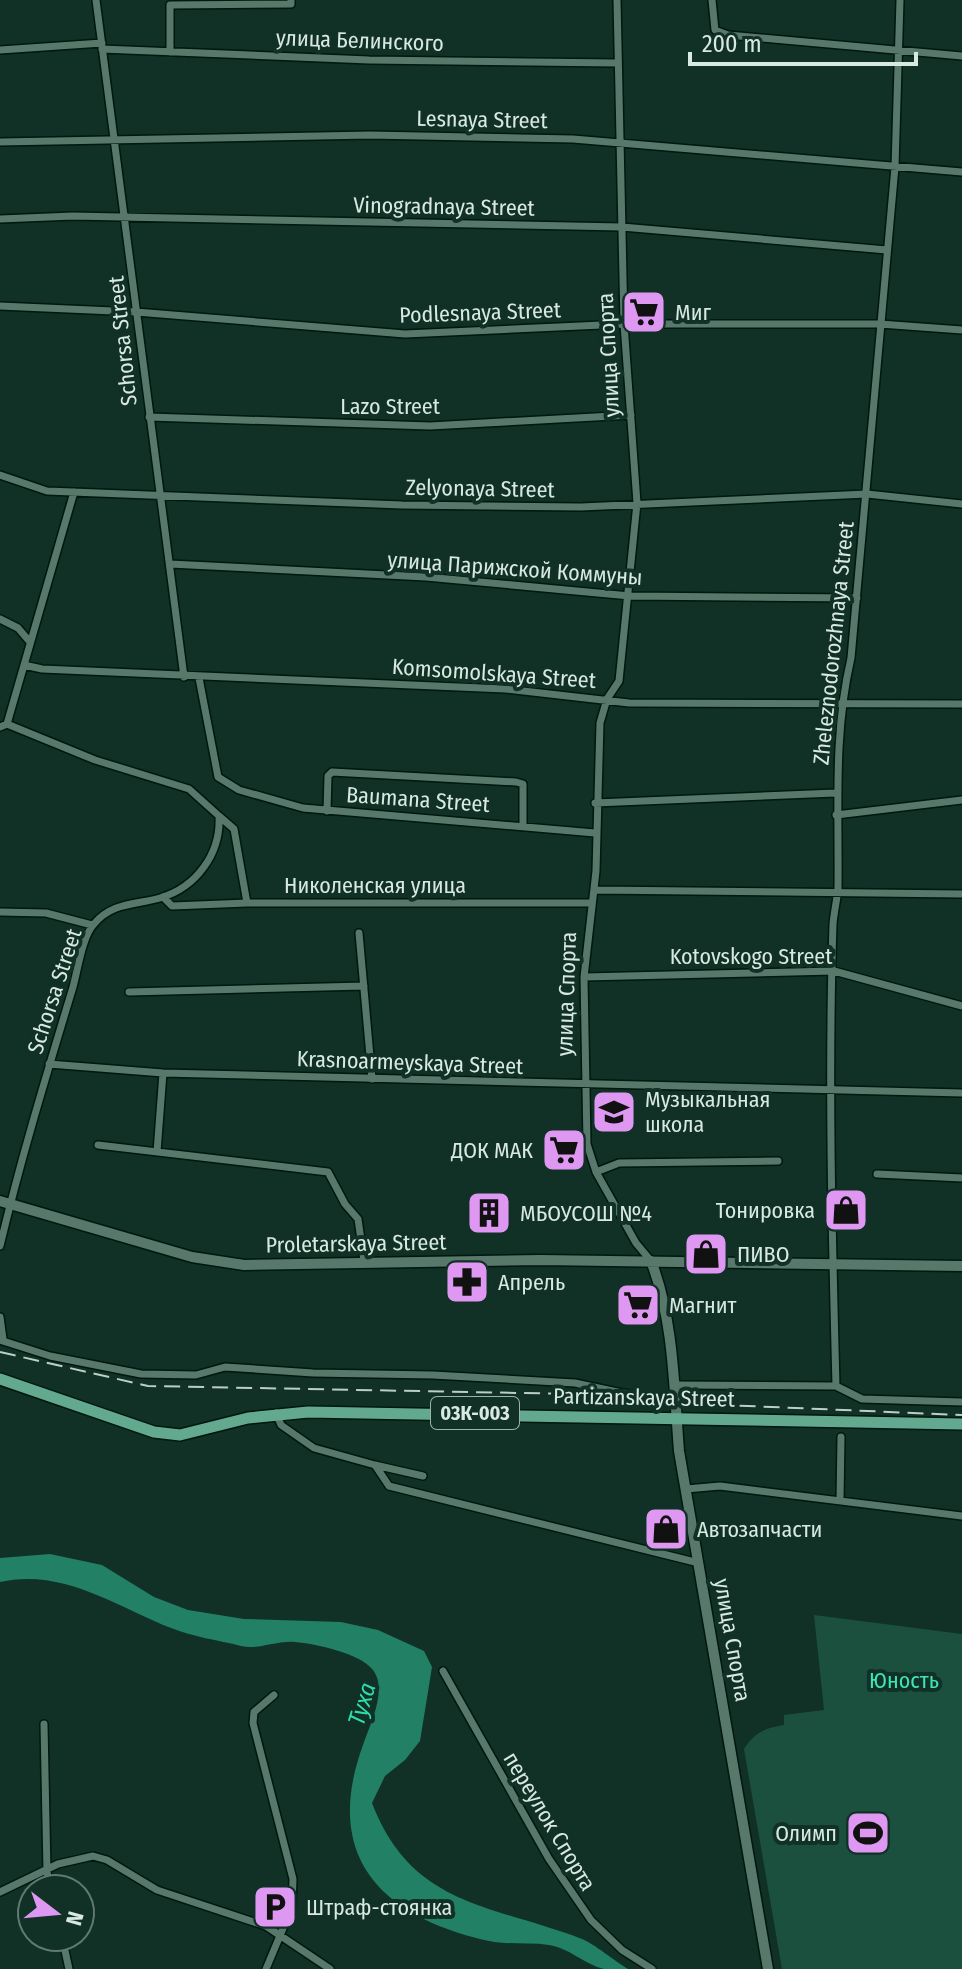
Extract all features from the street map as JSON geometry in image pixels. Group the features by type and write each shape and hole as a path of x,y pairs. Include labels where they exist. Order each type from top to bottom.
{"main road":[{"name":"Partizanskaya Street","path":"0,1379 167,1435 180,1435 276,1413 676,1417 962,1424"}],"street":[{"name":"Schorsa Street","path":"96,0 127,219 149,417 184,677"},
{"path":"170,52 170,5 291,4 291,0"},
{"name":"улица Спорта","path":"617,0 624,324 637,503 619,681 607,699 600,723 595,803 595,890 584,977 587,1144 596,1172 636,1243 651,1261 659,1282 675,1385 686,1489 768,1969"},
{"path":"712,0 715,30 728,35 962,56"},
{"name":"Zheleznodorozhnaya Street","path":"836,1386 832,1091 833,922 838,891 835,793 841,703 851,658 867,494 895,167 900,0"},
{"name":"улица Белинского","path":"0,50 102,46 170,52 369,60 616,63"},
{"name":"Lesnaya Street","path":"0,142 370,135 620,142 962,172"},
{"name":"Vinogradnaya Street","path":"0,219 73,216 622,227 887,250"},
{"name":"Podlesnaya Street","path":"0,306 136,312 405,334 624,324 880,324 962,330"},
{"name":"Lazo Street","path":"149,417 430,426 631,415"},
{"name":"Zelyonaya Street","path":"0,475 47,491 431,506 581,507 867,494 962,504"},
{"path":"74,492 4,726 95,760 189,789 207,802 234,829 247,903"},
{"name":"улица Парижской Коммуны","path":"170,564 426,577 630,596 857,598"},
{"path":"0,619 18,628 30,642"},
{"name":"Komsomolskaya Street","path":"24,665 42,669 199,678 373,682 629,703 962,704"},
{"name":"Baumana Street","path":"199,678 218,777 239,790 303,808 327,811 595,833"},
{"path":"327,811 328,776 332,772 516,782 523,784 523,825"},
{"path":"595,803 835,793"},
{"path":"836,815 962,800"},
{"name":"Schorsa Street","path":"0,1246 5,1202 92,925 115,906 163,897 199,874 213,857 220,835 219,816"},
{"path":"595,890 962,894"},
{"name":"Николенская улица","path":"163,897 172,906 247,903 591,903"},
{"path":"0,912 46,913 92,925"},
{"path":"359,933 372,1079"},
{"name":"Kotovskogo Street","path":"584,977 834,971 962,1006"},
{"path":"129,992 364,986"},
{"name":"Krasnoarmeyskaya Street","path":"49,1064 163,1073 962,1093"},
{"path":"157,1152 163,1073"},
{"path":"98,1145 328,1172 345,1204 358,1219 364,1261"},
{"path":"596,1172 619,1163 778,1161"},
{"path":"877,1174 962,1178"},
{"name":"Proletarskaya Street","path":"5,1202 221,1263 651,1261 962,1266"},
{"path":"0,1317 2,1340"},
{"name":"Partizanskaya Street","path":"2,1340 50,1356 141,1374 196,1375 225,1367 313,1373 433,1375 575,1383 622,1393 675,1398"},
{"name":"Partizanskaya Street","path":"675,1385 836,1386 862,1399 962,1402"},
{"path":"276,1413 281,1425 314,1448 423,1476"},
{"path":"840,1500 841,1437"},
{"path":"375,1465 389,1486 699,1563"},
{"path":"686,1489 720,1486 962,1516"},
{"name":"переулок Спорта","path":"443,1671 549,1859 591,1920 622,1950 652,1969"},
{"path":"266,1969 292,1907 293,1879 253,1723 254,1712 274,1695"},
{"path":"44,1724 47,1872"},
{"path":"0,1892 47,1872 58,1864 80,1858 107,1860 157,1890 266,1926 330,1969"}],"green space":[{"name":"Юность","path":"814,1615 962,1634 962,1969 782,1969 744,1749 761,1732 784,1725 784,1715 824,1710"}],"shaded area":[{"path":"50,1554 102,1565 154,1597 188,1610 244,1619 341,1622 378,1630 424,1651 432,1667 420,1741 405,1760 385,1776 372,1803 389,1837 409,1863 432,1883 486,1908 582,1939 628,1969 604,1969 549,1945 489,1941 451,1930 418,1916 391,1898 370,1876 356,1850 350,1820 352,1785 378,1697 377,1678 367,1664 337,1650 314,1645 288,1642 248,1647 188,1634 88,1592 45,1580 0,1582 0,1558"}],"railway":[{"path":"0,1352 148,1386 574,1394 676,1403 962,1415"}],"place":[{"name":"Миг","path":"644,312"},
{"name":"Музыкальная школа","path":"614,1112"},
{"name":"ДОК МАК","path":"564,1150"},
{"name":"Тонировка","path":"846,1210"},
{"name":"МБОУСОШ №4","path":"489,1213"},
{"name":"ПИВО","path":"706,1254"},
{"name":"Апрель","path":"467,1282"},
{"name":"Магнит","path":"638,1305"},
{"name":"Автозапчасти","path":"666,1529"},
{"name":"Олимп","path":"868,1833"},
{"name":"Штраф-стоянка","path":"275,1907"}],"water label":[{"name":"Туха","path":"362,1704"}]}
